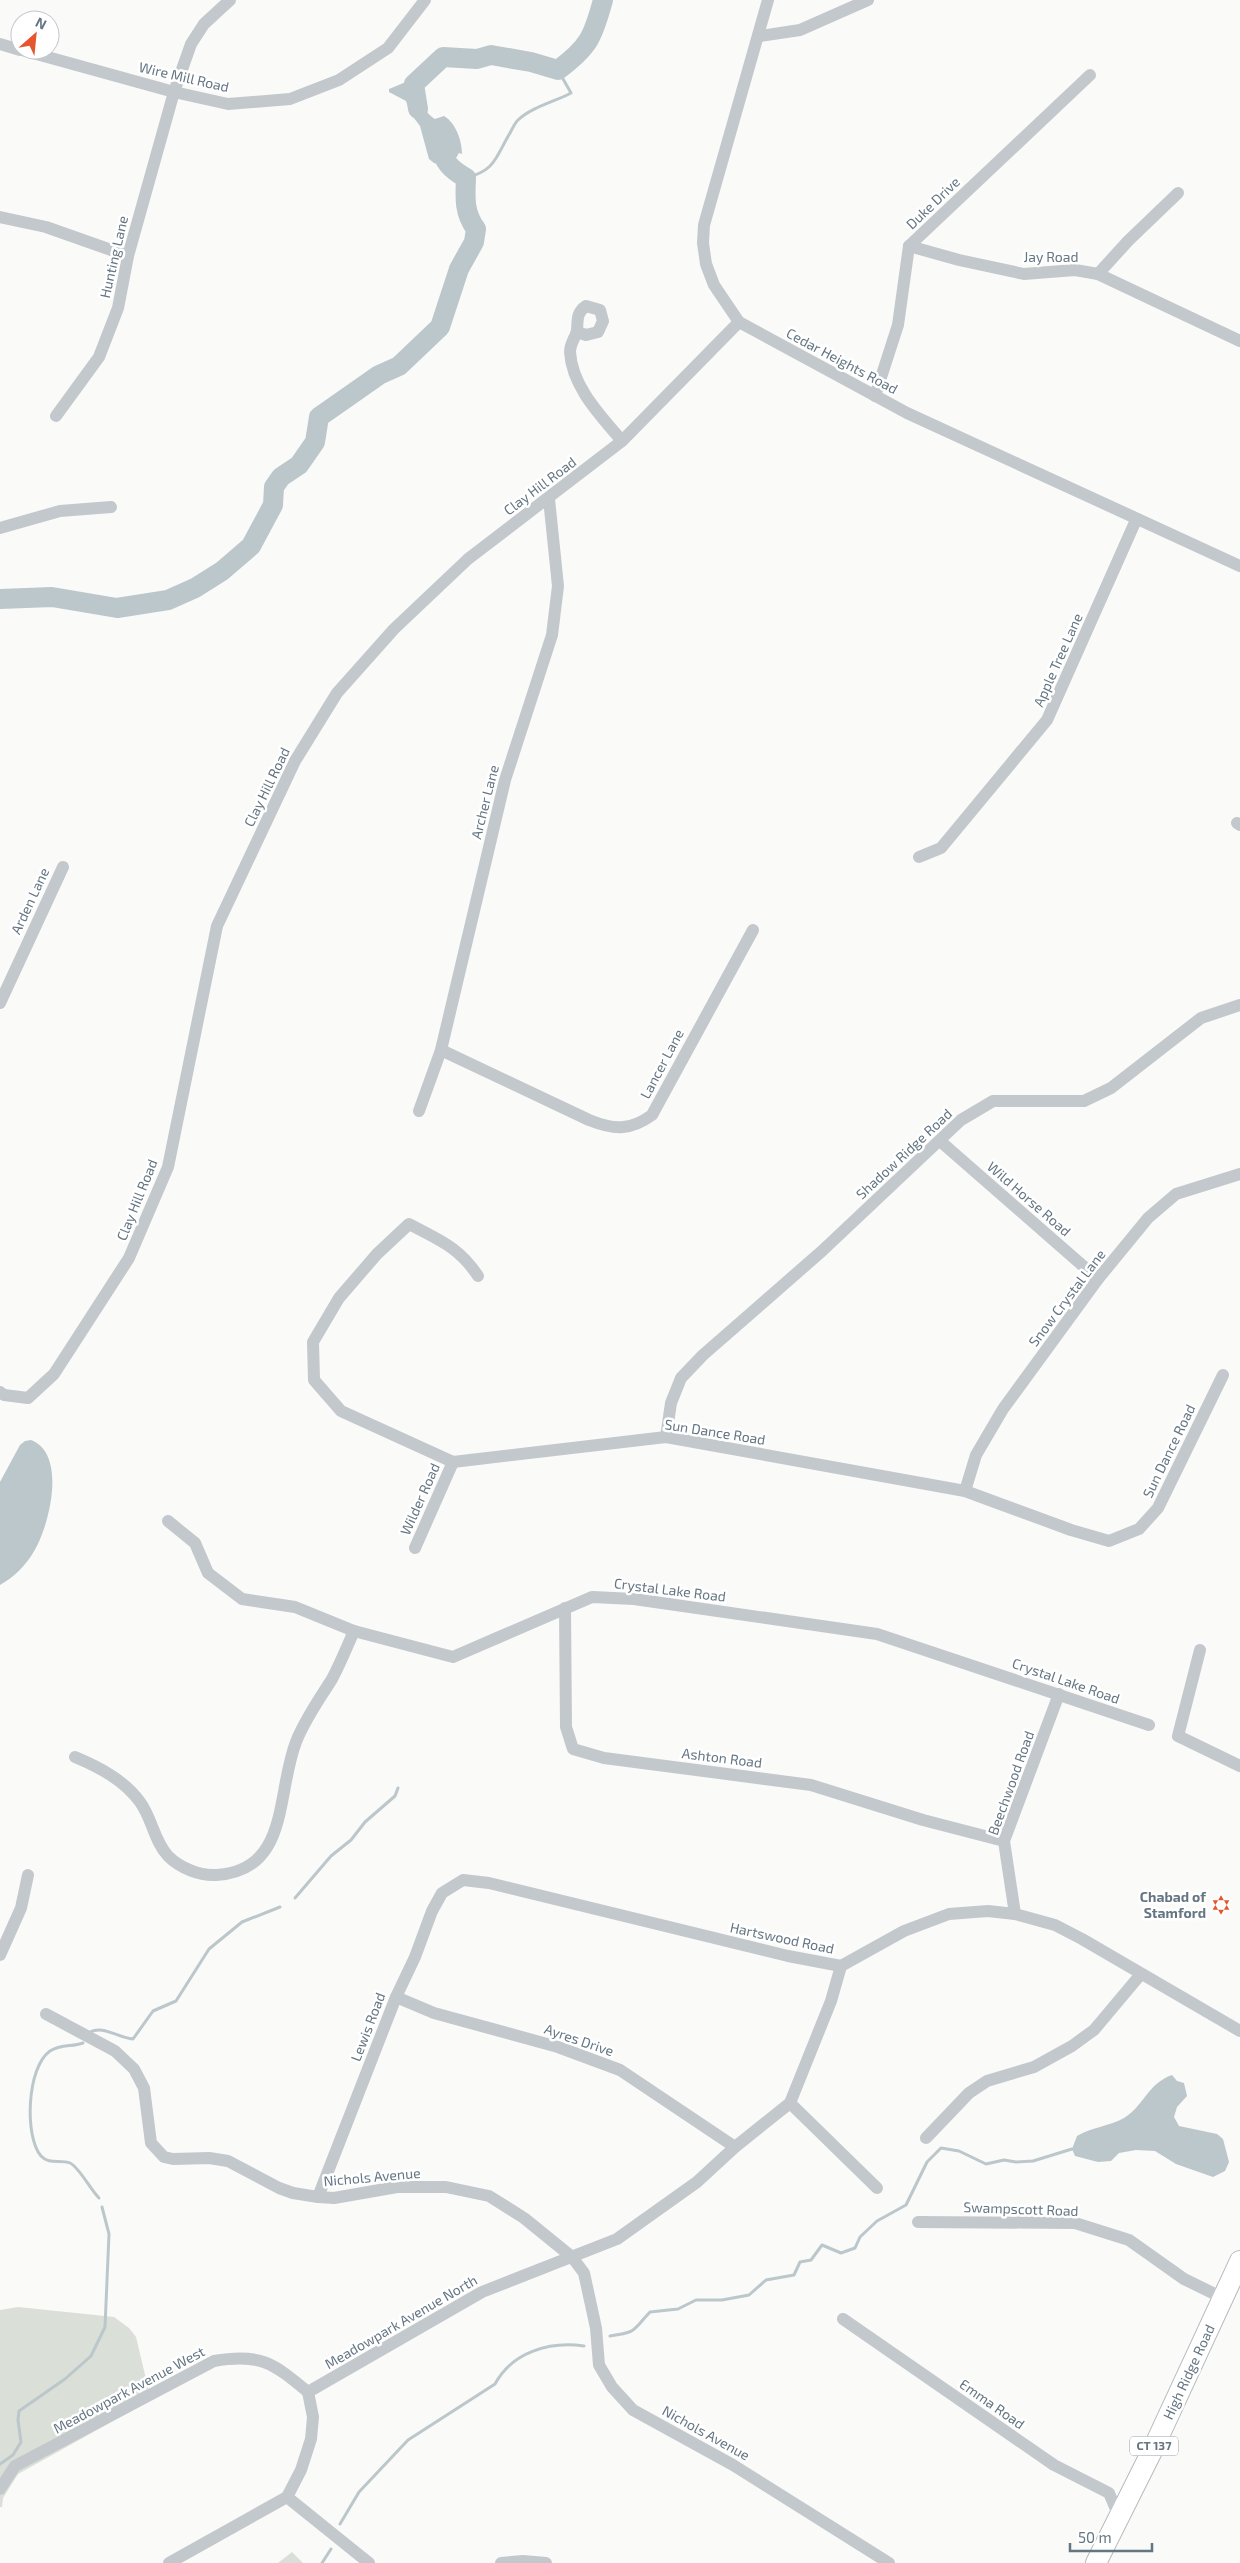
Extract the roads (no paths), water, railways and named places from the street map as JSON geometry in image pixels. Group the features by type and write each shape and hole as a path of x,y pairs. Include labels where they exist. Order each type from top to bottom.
{"main road":[{"name":"High Ridge Road","path":"1096,2563 1240,2262"}],"street":[{"name":"Hunting Lane","path":"56,416 99,357 118,308 128,256 174,92 198,31 230,0"},
{"name":"Wire Mill Road","path":"57,60 174,92 228,104 290,99 339,80 388,48 425,0"},
{"name":"Cedar Heights Road","path":"768,0 760,36 704,225 703,243 706,264 714,285 739,322 875,396 974,445 1240,566"},
{"path":"760,36 800,30 868,0"},
{"name":"Duke Drive","path":"875,396 898,325 910,246 1090,75"},
{"path":"1098,274 1128,241 1178,192"},
{"path":"0,218 46,227 128,256"},
{"name":"Jay Road","path":"910,246 959,260 1024,274 1075,270 1098,274 1240,341"},
{"name":"Clay Hill Road","path":"0,1392 4,1395 28,1398 54,1374 130,1258 168,1167 216,926 295,761 337,693 394,630 468,559 549,499 622,441 739,322"},
{"path":"577,332 572,338 570,351 575,374 584,393 622,441"},
{"name":"Archer Lane","path":"419,1111 441,1050 505,780 552,634 558,586 549,499"},
{"path":"0,528 60,511 111,507"},
{"name":"Apple Tree Lane","path":"919,857 941,848 1047,720 1136,520"},
{"name":"Arden Lane","path":"0,1003 63,867"},
{"name":"Lancer Lane","path":"441,1050 589,1120 612,1127 629,1128 652,1115 753,930"},
{"name":"Shadow Ridge Road","path":"666,1437 671,1403 680,1378 703,1355 822,1251 961,1120 993,1101 1084,1101 1111,1088 1201,1018 1240,1006"},
{"name":"Wild Horse Road","path":"940,1141 1098,1279"},
{"name":"Snow Crystal Lane","path":"965,1491 976,1455 1003,1409 1098,1279 1148,1218 1176,1194 1240,1174"},
{"path":"453,1462 341,1411 314,1380 313,1342 339,1298 377,1254 409,1224 452,1247 467,1259 478,1276"},
{"name":"Sun Dance Road","path":"453,1462 666,1437 965,1491 1071,1530 1108,1541 1139,1529 1158,1508 1223,1375"},
{"name":"Wilder Road","path":"415,1548 453,1462"},
{"name":"Crystal Lake Road","path":"168,1521 195,1543 208,1573 242,1599 295,1607 354,1631 453,1658 592,1597 634,1599 877,1634 1150,1725"},
{"name":"Ashton Road","path":"565,1608 566,1727 573,1749 604,1758 811,1785 923,1820 1004,1841"},
{"path":"75,1757 94,1765 119,1780 140,1802 154,1833 168,1856 189,1871 212,1875 234,1874 251,1866 267,1848 279,1824 285,1780 296,1743 312,1709 332,1679 354,1631"},
{"path":"1200,1650 1178,1736 1240,1766"},
{"name":"Beechwood Road","path":"1015,1914 1004,1841 1059,1694"},
{"path":"0,1955 21,1908 28,1875"},
{"name":"Hartswood Road","path":"462,1880 489,1884 788,1956 840,1966 904,1931 949,1914 988,1912 1015,1914 1055,1925 1240,2031"},
{"name":"Lewis Road","path":"318,2197 396,1997 415,1957 432,1911 442,1893 462,1880"},
{"name":"Meadowpark Avenue North","path":"308,2392 482,2292 617,2239 697,2182 735,2147 790,2103 831,2001 840,1966"},
{"path":"926,2138 975,2089 987,2081 1034,2067 1072,2046 1094,2030 1141,1974"},
{"name":"Ayres Drive","path":"396,1997 434,2012 558,2047 620,2070 735,2147"},
{"name":"Nichols Avenue","path":"46,2014 116,2051 134,2068 144,2088 151,2143 164,2156 173,2159 209,2158 228,2161 279,2188 293,2193 318,2197 334,2198 407,2187 446,2187 488,2196 524,2218 572,2257 584,2273 596,2328 599,2365 612,2388 633,2410 733,2465 889,2563"},
{"path":"790,2103 877,2188"},
{"name":"Swampscott Road","path":"918,2222 1074,2223 1129,2240 1184,2279 1223,2298"},
{"name":"Emma Road","path":"843,2319 1054,2464 1110,2493 1115,2507 1122,2511"},
{"name":"Meadowpark Avenue West","path":"0,2489 15,2466 214,2361 238,2357 258,2359 279,2368 308,2392"},
{"path":"169,2563 287,2497 301,2470 311,2439 313,2417 308,2392"},
{"path":"287,2497 369,2563"},
{"path":"500,2563 523,2561 546,2563"}],"waterway":[{"path":"418,109 414,84 443,57 477,59 491,55 531,62 558,70 583,48 593,32 603,0"},
{"path":"466,178 476,175 494,162 514,126 524,115 571,93 558,70"},
{"path":"0,599 52,597 117,608 168,600 195,588 222,571 251,546 273,505 274,487 281,477 299,465 315,442 319,417 379,375 399,366 440,327 459,269 474,242 476,229 467,211 466,178 448,164 439,144"},
{"path":"295,1898 331,1856 351,1840 365,1822 395,1796 398,1788"},
{"path":"89,2033 99,2030 133,2039 153,2011 176,2001 209,1949 242,1922 280,1907"},
{"path":"83,2043 54,2049 42,2059 36,2071 30,2102 30,2118 32,2133 41,2156 51,2161 66,2162 73,2165 99,2198"},
{"path":"610,2336 634,2330 650,2312 678,2309 696,2300 722,2300 749,2295 766,2280 794,2275 800,2262 811,2260 822,2245 841,2253 855,2248 860,2237 877,2221 906,2205 927,2162 941,2148 959,2151 986,2164 1004,2160 1016,2162 1033,2161 1072,2149"},
{"path":"0,2464 13,2455 21,2442 18,2420 19,2411 65,2379 91,2356 105,2327 109,2234 102,2207"},
{"path":"340,2524 359,2492 408,2440 495,2384 511,2364 533,2351 545,2347 558,2345 584,2346"},
{"path":"322,2563 331,2549"}],"place":[{"name":"Chabad of Stamford","path":"1221,1905"}]}
